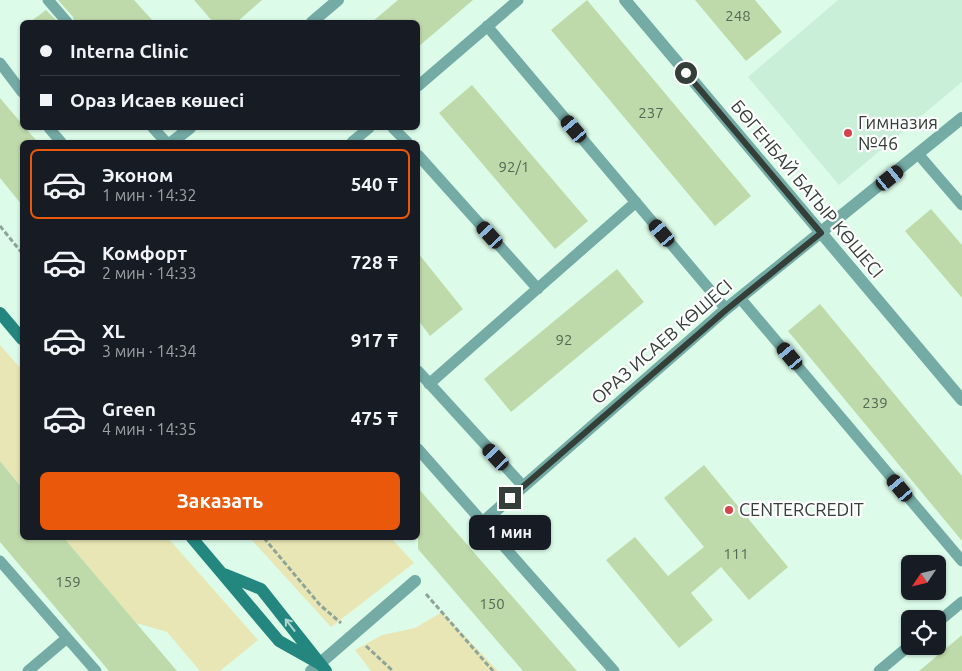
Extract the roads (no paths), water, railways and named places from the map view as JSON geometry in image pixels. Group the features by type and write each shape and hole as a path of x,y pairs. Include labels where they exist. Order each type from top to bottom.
{"main road":[{"path":"0,313 20,337"},
{"path":"194,540 279,641 319,669"},
{"path":"222,573 261,589 319,669"}],"street":[{"path":"314,20 338,0"},
{"name":"БӨГЕНБАЙ БАТЫР КӨШЕСІ","path":"625,0 962,400"},
{"name":"ОРАЗ ИСАЕВ КӨШЕСІ","path":"483,522 740,298 919,155 962,118"},
{"path":"175,140 187,130"},
{"path":"319,669 415,581"}],"lane":[{"path":"48,0 65,20"},
{"path":"420,84 518,0"},
{"path":"487,26 726,310"},
{"path":"0,63 20,89"},
{"path":"51,130 59,140"},
{"path":"155,130 164,140"},
{"path":"354,140 367,130"},
{"path":"395,130 405,140"},
{"path":"919,155 962,205"},
{"path":"420,156 538,289"},
{"path":"429,384 636,202"},
{"path":"740,298 962,561"},
{"path":"420,373 523,486"},
{"path":"420,451 614,671"},
{"path":"0,561 96,671"},
{"path":"946,615 962,602"},
{"path":"28,671 67,638"},
{"path":"879,671 901,653"}],"place":[{"name":"Гимназия №46","path":"848,133"},
{"name":"CENTERCREDIT","path":"729,510"}]}
